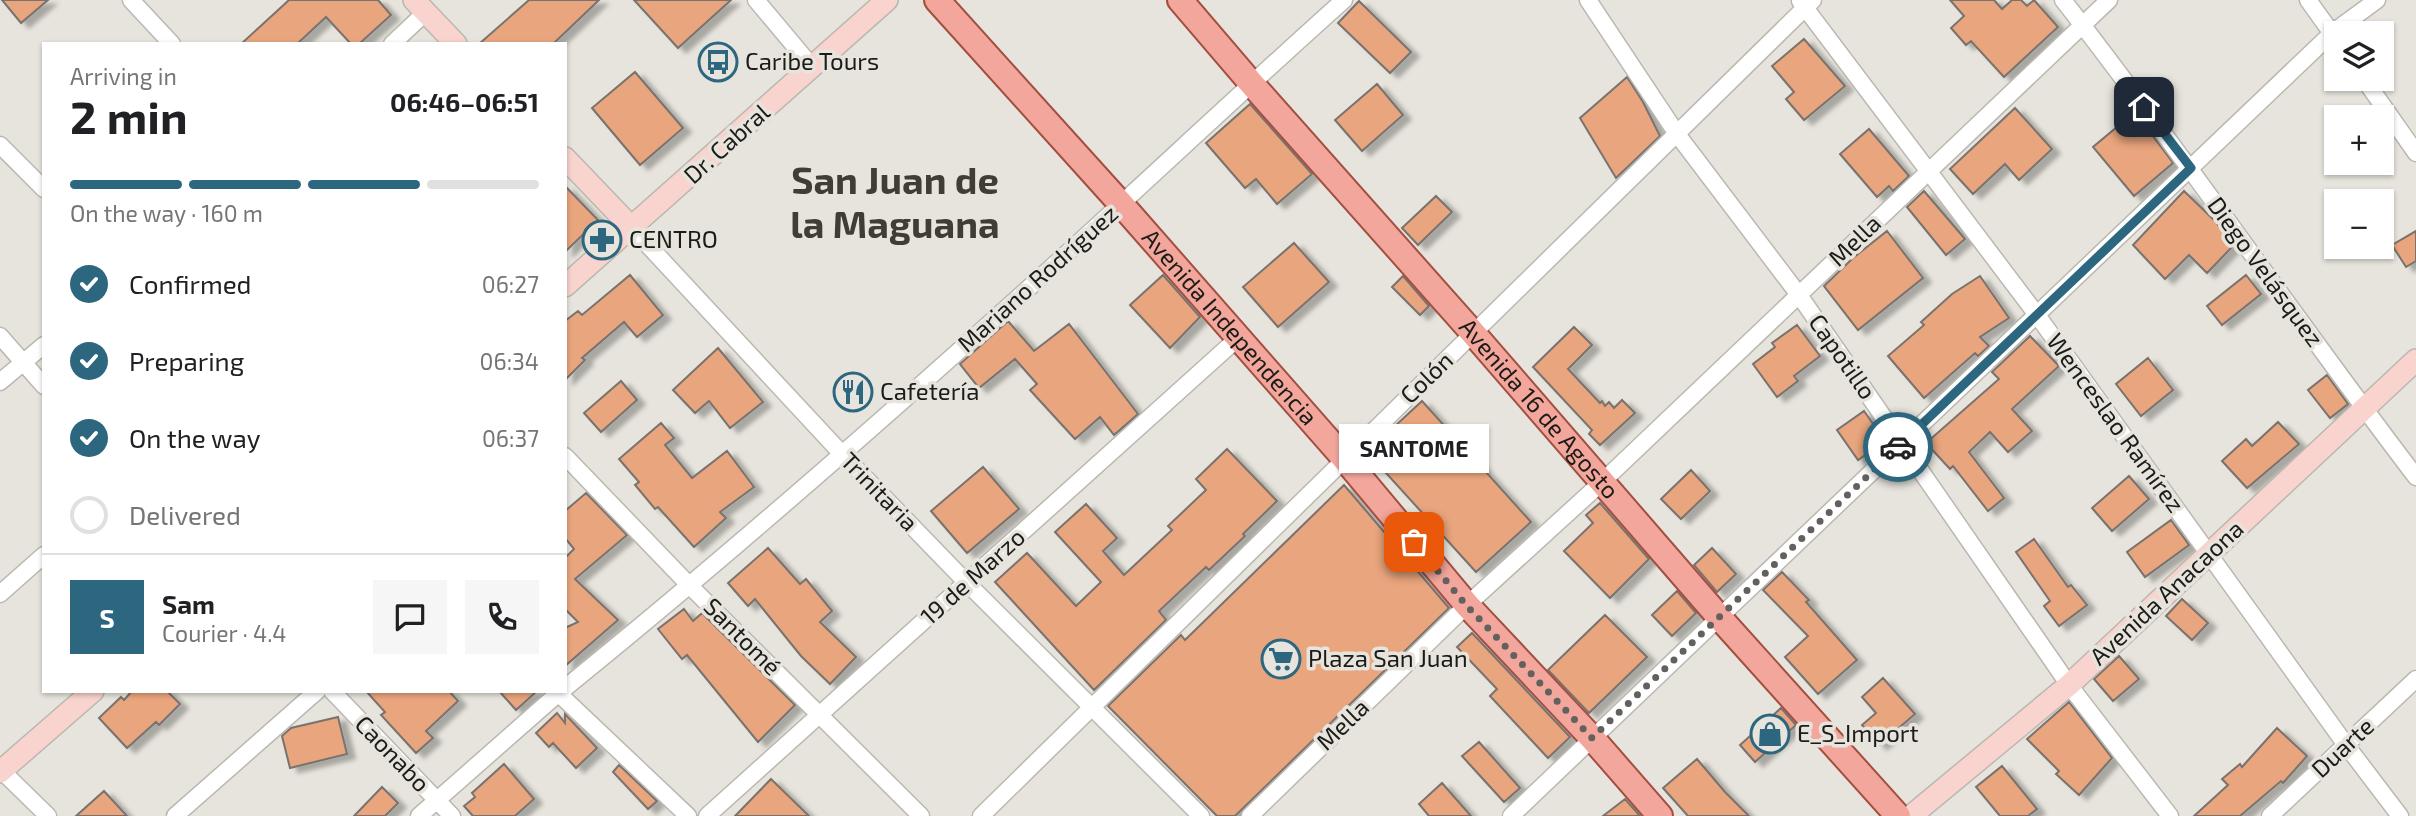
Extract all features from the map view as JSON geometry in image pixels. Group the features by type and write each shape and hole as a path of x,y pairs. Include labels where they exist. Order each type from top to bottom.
{"main road":[{"name":"Avenida Independencia","path":"936,0 1121,204 1345,458 1466,605 1592,738 1660,816"},
{"name":"Avenida 16 de Agosto","path":"1180,0 1474,333 1601,483 1898,816"}],"street":[{"path":"131,0 170,42"},
{"path":"756,0 813,68"},
{"name":"Dr. Cabral","path":"567,284 887,0"},
{"name":"Mariano Rodríguez","path":"567,685 690,586 842,454 1344,0"},
{"name":"Capotillo","path":"1588,0 1677,134 1799,295 2069,685 2170,816"},
{"name":"Diego Velásquez","path":"2063,0 2191,168 2416,477"},
{"name":"Mella","path":"1250,816 1466,605 1601,483 2109,0"},
{"path":"2308,0 2324,22"},
{"path":"2352,21 2377,0"},
{"name":"Colón","path":"981,816 1677,134 1806,3"},
{"name":"Wenceslao Ramírez","path":"1806,3 2400,816"},
{"path":"393,42 420,6 454,42"},
{"path":"1511,816 2191,168 2324,45"},
{"path":"2372,91 2416,153"},
{"path":"0,145 42,187"},
{"name":"Trinitaria","path":"567,160 842,454 1201,816"},
{"path":"0,336 42,384"},
{"name":"19 de Marzo","path":"707,816 818,713 967,583 1238,338"},
{"path":"0,382 42,347"},
{"name":"Avenida Anacaona","path":"1911,816 2069,685 2416,360"},
{"name":"Santomé","path":"567,458 690,586 921,816"},
{"path":"0,594 42,557"},
{"name":"Duarte","path":"2270,816 2416,679"},
{"path":"48,816 1,771 91,693"},
{"path":"176,816 315,693"},
{"name":"Caonabo","path":"334,693 452,816"},
{"name":"Mariano Rodríguez","path":"419,816 558,693"},
{"path":"562,693 688,816"}],"building":[{"path":"2,0 48,0 21,23"},
{"path":"289,0 378,0 391,15 361,42 349,42 326,17 299,42 243,42"},
{"path":"529,0 599,0 555,42 481,42"},
{"path":"634,0 731,0 678,48"},
{"path":"1950,0 1994,0 2002,9 2012,0 2021,0 2027,6 2034,0 2058,27 2004,77 1971,41 1966,45 1951,28 1964,16"},
{"path":"1359,1 1411,52 1390,73 1338,23"},
{"path":"1804,39 1845,86 1804,120 1786,99 1794,92 1772,66"},
{"path":"635,72 683,128 640,165 592,108"},
{"path":"1627,77 1660,136 1616,178 1580,118"},
{"path":"1377,84 1403,115 1362,151 1335,120"},
{"path":"1250,104 1312,174 1277,204 1256,179 1245,188 1206,143"},
{"path":"2015,108 2052,149 2019,180 2005,164 1973,194 1950,169"},
{"path":"2135,112 2173,163 2134,196 2093,147"},
{"path":"1869,129 1909,176 1893,191 1889,186 1877,197 1840,154"},
{"path":"567,188 598,220 567,250"},
{"path":"1924,191 1965,239 1946,255 1907,207"},
{"path":"2184,191 2216,222 2233,246 2207,273 2189,255 2165,279 2133,245"},
{"path":"1436,196 1452,212 1418,245 1402,228"},
{"path":"1887,231 1923,278 1858,330 1824,286"},
{"path":"2416,231 2416,261 2406,267 2394,244"},
{"path":"1294,243 1329,282 1278,327 1243,287"},
{"path":"630,275 663,315 637,337 624,322 582,358 585,360 567,378 567,319 578,311 582,315"},
{"path":"1163,275 1200,317 1170,348 1130,305"},
{"path":"2246,275 2261,294 2222,325 2207,306"},
{"path":"1403,276 1429,306 1420,315 1392,287"},
{"path":"1980,276 2009,318 1980,337 1989,346 1978,356 1975,353 1924,398 1888,356 1924,325 1921,322 1952,294"},
{"path":"1008,321 1034,351 1069,324 1138,414 1114,435 1100,417 1075,439 1030,390 1037,384 1015,359 979,388 960,364"},
{"path":"1797,325 1820,356 1794,376 1798,381 1777,397 1753,364 1775,347 1772,343"},
{"path":"1574,327 1592,345 1568,369 1600,403 1602,401 1605,406 1609,402 1614,408 1622,400 1635,413 1600,445 1589,434 1592,430 1533,367"},
{"path":"2030,336 2059,366 2012,409 2032,431 2008,452 1990,432 1969,452 2004,498 1988,511 1953,466 1950,469 1926,443 1999,379 1992,372"},
{"path":"718,348 763,402 730,428 709,401 695,413 673,390"},
{"path":"2148,358 2173,390 2141,416 2116,384"},
{"path":"2327,375 2348,404 2330,418 2308,390"},
{"path":"621,381 637,400 601,432 584,413"},
{"path":"1422,401 1531,522 1476,572 1367,452"},
{"path":"1864,411 1885,441 1858,460 1837,430"},
{"path":"2278,422 2299,444 2247,488 2222,461 2246,439 2252,446"},
{"path":"661,423 674,438 665,445 692,478 727,451 754,487 720,512 726,518 694,547 658,507 655,509 635,485 639,482 619,459"},
{"path":"1227,449 1277,501 1209,570 1206,567 1159,611 1166,620 1094,690 995,582 1027,553 1076,606 1101,582 1055,532 1086,504 1117,538 1103,551 1124,575 1172,530 1168,526 1206,490 1196,479"},
{"path":"983,467 1019,509 967,553 931,511"},
{"path":"1691,470 1710,491 1681,519 1661,499"},
{"path":"2129,476 2149,499 2112,531 2092,508"},
{"name":"Plaza San Juan","path":"1344,485 1449,608 1235,816 1217,816 1108,706 1181,635 1185,640"},
{"path":"586,493 627,535 575,579 618,620 567,664 567,627 578,622 567,611 567,556 574,549 567,540 567,509"},
{"path":"1600,503 1649,559 1610,598 1564,551 1593,523 1586,515"},
{"path":"2171,520 2189,545 2145,577 2127,552"},
{"path":"2034,539 2068,587 2071,585 2087,605 2059,626 2044,606 2050,601 2016,552"},
{"path":"768,548 800,584 806,579 832,611 820,622 856,657 830,684 801,656 755,599 748,606 728,583"},
{"path":"1712,548 1736,574 1717,592 1694,565"},
{"path":"1782,572 1809,600 1806,602 1857,660 1818,694 1785,657 1808,636 1763,590"},
{"path":"1677,591 1696,613 1672,636 1652,615"},
{"path":"2182,599 2208,623 2192,640 2166,616"},
{"path":"684,609 693,621 702,613 795,705 758,742 687,655 682,659 658,629"},
{"path":"1605,615 1647,657 1589,713 1548,670"},
{"path":"1472,633 1570,737 1548,758 1490,696 1497,689 1457,647"},
{"path":"2119,656 2139,679 2113,701 2094,679"},
{"path":"1883,678 1915,714 1879,745 1862,725 1876,713 1862,697"},
{"path":"130,693 169,693 180,704 159,725 156,722 127,748 99,718 121,697 124,700"},
{"path":"368,693 451,693 458,701 426,731 433,738 416,753 381,715 385,712"},
{"path":"501,693 535,693 516,710"},
{"path":"2069,702 2112,758 2079,795 2056,774 2059,771 2027,739"},
{"path":"1781,708 1796,725 1755,762 1740,745"},
{"path":"557,713 565,723 565,714 597,748 576,768 553,743 549,747 536,733"},
{"path":"338,717 347,754 290,768 282,736 291,728"},
{"path":"2277,728 2307,756 2283,783 2281,781 2240,816 2194,816 2228,785 2222,779 2240,764 2242,767"},
{"path":"1479,742 1520,788 1504,802 1462,756"},
{"path":"1697,759 1749,816 1688,816 1663,788"},
{"path":"504,764 534,799 515,816 473,816 464,806 475,797 472,793"},
{"path":"619,765 657,801 648,809 613,772"},
{"path":"2002,766 2037,809 2028,816 2000,816 1976,787"},
{"path":"771,779 809,816 735,816"},
{"path":"1442,783 1471,816 1429,816 1419,804"},
{"path":"382,787 398,803 385,816 354,816"},
{"path":"104,791 127,816 76,816"},
{"path":"1625,799 1640,816 1603,816"}],"way so far":[{"path":"1414,542 1466,605 1592,738 1898,447"}],"place":[{"name":"Caribe Tours","path":"718,62"},
{"name":"CENTRO","path":"602,240"},
{"name":"Cafetería","path":"853,392"},
{"name":"SANTOME","path":"1414,542"},
{"name":"Plaza San Juan","path":"1281,659"},
{"name":"E_S_Import","path":"1770,734"}],"district":[{"name":"San Juan de la Maguana","path":"895,203"}],"route":[{"path":"1898,447 2191,168 2144,107"}]}
